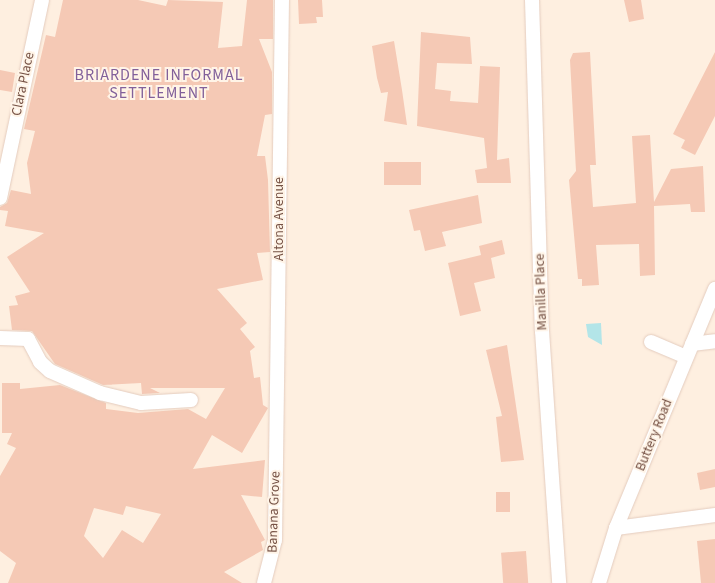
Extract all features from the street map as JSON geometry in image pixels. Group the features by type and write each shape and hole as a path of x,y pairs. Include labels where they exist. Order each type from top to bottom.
{"street":[{"name":"Clara Place","path":"0,198 42,0"},
{"name":"Altona Avenue","path":"276,439 282,0"},
{"name":"Manilla Place","path":"532,0 542,331 559,583"},
{"name":"Buttery Road","path":"600,583 616,528 715,289"},
{"path":"0,338 28,340 40,362 50,371 100,393 140,403 191,400"},
{"path":"651,342 689,351 715,341"},
{"name":"Banana Grove","path":"264,583 275,540 276,439"},
{"path":"616,528 715,515"}],"water":[{"path":"601,323 602,345 588,337 586,324"}],"building":[{"path":"63,0 138,0 166,6 168,0 223,2 218,48 242,46 247,0 273,0 273,39 259,39 272,72 272,114 265,115 257,156 265,156 268,180 270,252 257,253 263,280 217,289 247,323 240,329 255,347 250,351 254,378 260,377 263,405 268,408 242,453 212,435 193,469 265,460 262,497 241,495 265,540 261,542 263,550 224,572 242,583 8,583 16,563 0,551 0,476 16,448 7,444 12,433 2,433 2,383 20,383 20,389 60,385 106,403 106,409 138,413 188,409 206,419 225,388 150,388 160,393 142,394 141,383 103,385 55,364 32,331 12,330 9,306 18,305 15,296 30,292 7,257 44,233 5,226 8,211 0,210 0,207 7,203 11,190 31,194 27,163 35,131 24,129 46,35 55,37","holes":["126,506 161,514 143,543 122,530 103,558 84,536 94,508 123,515"]},
{"path":"298,0 322,0 323,17 316,17 317,23 299,24"},
{"path":"624,0 641,0 644,19 629,22"},
{"path":"421,32 470,37 472,64 437,63 435,89 451,91 450,101 478,103 480,66 500,67 497,160 509,158 511,183 477,183 475,170 487,168 484,138 417,126"},
{"path":"394,41 407,125 384,121 388,92 381,93 372,46"},
{"path":"590,52 596,165 590,165 593,207 636,203 632,136 650,135 654,202 671,169 703,166 705,212 691,212 690,204 654,206 655,275 640,276 639,244 596,245 599,285 582,286 582,279 578,279 569,180 576,171 570,60 573,53"},
{"path":"715,52 715,116 695,155 681,148 685,140 673,134"},
{"path":"0,70 15,73 12,92 0,90"},
{"path":"384,162 421,162 421,185 384,185"},
{"path":"478,195 482,223 442,232 446,246 425,251 420,230 414,231 409,210"},
{"path":"502,240 505,254 491,258 495,278 474,283 481,311 460,316 448,263 481,255 479,246"},
{"path":"507,345 524,460 501,462 496,417 502,416 486,350"},
{"path":"715,469 715,487 700,490 697,473"},
{"path":"496,492 510,492 510,512 496,512"},
{"path":"715,539 715,583 701,583 697,541"},
{"path":"526,551 528,583 503,583 501,553"}],"district":[{"name":"BRIARDENE INFORMAL SETTLEMENT","path":"159,84"}]}
